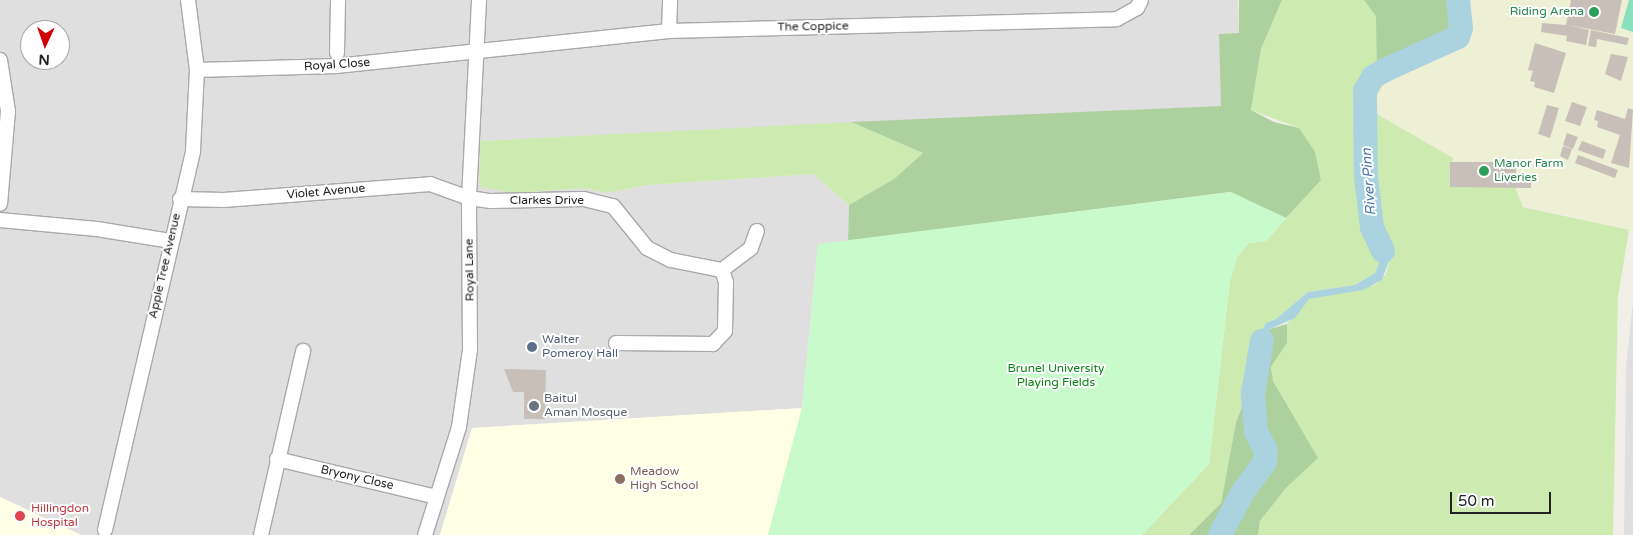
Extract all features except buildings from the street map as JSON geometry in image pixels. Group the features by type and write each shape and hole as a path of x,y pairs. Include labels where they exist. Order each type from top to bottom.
{"street":[{"name":"Apple Tree Avenue","path":"105,530 170,241 193,151 197,70 188,0"},
{"path":"337,53 338,0"},
{"name":"Royal Lane","path":"425,535 458,427 470,350 469,198 478,52 479,0"},
{"path":"669,31 670,0"},
{"name":"The Coppice","path":"478,52 669,31 1117,19 1137,8 1141,0"},
{"name":"Royal Close","path":"197,70 336,66 478,52"},
{"path":"0,60 8,111 0,204"},
{"name":"Violet Avenue","path":"180,199 224,200 430,184 469,198"},
{"name":"Clarkes Drive","path":"469,198 584,199 613,206 647,248 671,260 722,270"},
{"path":"0,220 97,228 170,241"},
{"path":"616,343 713,344 725,331 726,282 722,270 750,248 757,231"},
{"path":"261,535 303,351"},
{"name":"Bryony Close","path":"277,459 436,496"}],"shaded area":[{"path":"0,0 1238,0 1239,33 1219,34 1222,106 480,141 515,193 584,188 606,193 648,185 813,174 849,205 848,241 818,244 802,408 472,428 440,535 81,535 0,497"},
{"path":"1462,0 1633,0 1633,232 1450,187 1453,158 1370,110 1369,94 1377,80 1408,65 1467,25"},
{"path":"1633,302 1633,535 1624,535 1626,367"},
{"name":"Meadow High School","path":"802,408 768,535 440,535 472,428"},
{"name":"Hillingdon Hospital","path":"0,497 81,535 0,535"}],"green space":[{"path":"1239,0 1282,0 1261,49 1251,110 1274,122 1299,128 1315,152 1321,180 1286,218 1230,192 848,241 849,205 894,179 923,153 851,122 1221,106 1219,34 1239,33"},
{"path":"1282,0 1462,0 1467,25 1461,41 1377,80 1369,94 1370,110 1453,158 1450,187 1515,187 1523,207 1629,230 1618,297 1613,535 1258,535 1260,521 1286,488 1317,458 1273,381 1271,367 1287,343 1287,324 1309,299 1365,288 1377,284 1386,274 1390,258 1372,219 1368,232 1382,256 1375,273 1355,285 1308,292 1276,319 1266,323 1254,356 1256,373 1236,422 1221,503 1189,535 1142,535 1209,464 1230,281 1237,257 1249,243 1266,241 1321,179 1299,128 1251,110 1261,49"},
{"path":"1364,0 1462,0 1467,25 1461,41 1377,80 1376,16"},
{"path":"1629,0 1633,0 1633,32 1621,28"},
{"path":"851,122 923,153 894,179 849,205 813,174 648,185 606,193 584,188 515,193 479,187 480,141"},
{"name":"Brunel University Playing Fields","path":"1231,192 1286,218 1266,241 1249,243 1237,257 1230,281 1209,464 1142,535 768,535 802,408 818,244"},
{"path":"1287,324 1287,343 1271,367 1273,381 1318,458 1286,488 1260,521 1258,535 1189,535 1221,503 1236,422 1263,355 1263,344 1270,329"}],"water":[{"path":"1372,218 1390,258 1382,280 1363,290 1309,299 1295,318 1270,329 1256,373 1254,345 1266,323 1276,319 1308,292 1355,285 1375,273 1382,256 1368,232"}],"waterway":[{"name":"River Pinn","path":"1383,251 1372,227 1366,177 1365,91 1373,77 1385,70 1458,37 1461,28 1458,0"},
{"name":"River Pinn","path":"1220,535 1243,492 1265,462 1266,451 1256,431 1253,393 1262,341"}],"place":[{"name":"Riding Arena","path":"1594,12"},
{"name":"Manor Farm Liveries","path":"1484,171"},
{"name":"Walter Pomeroy Hall","path":"532,347"},
{"name":"Baitul Aman Mosque","path":"534,406"},
{"name":"Meadow High School","path":"620,479"},
{"name":"Hillingdon Hospital","path":"20,516"}]}
